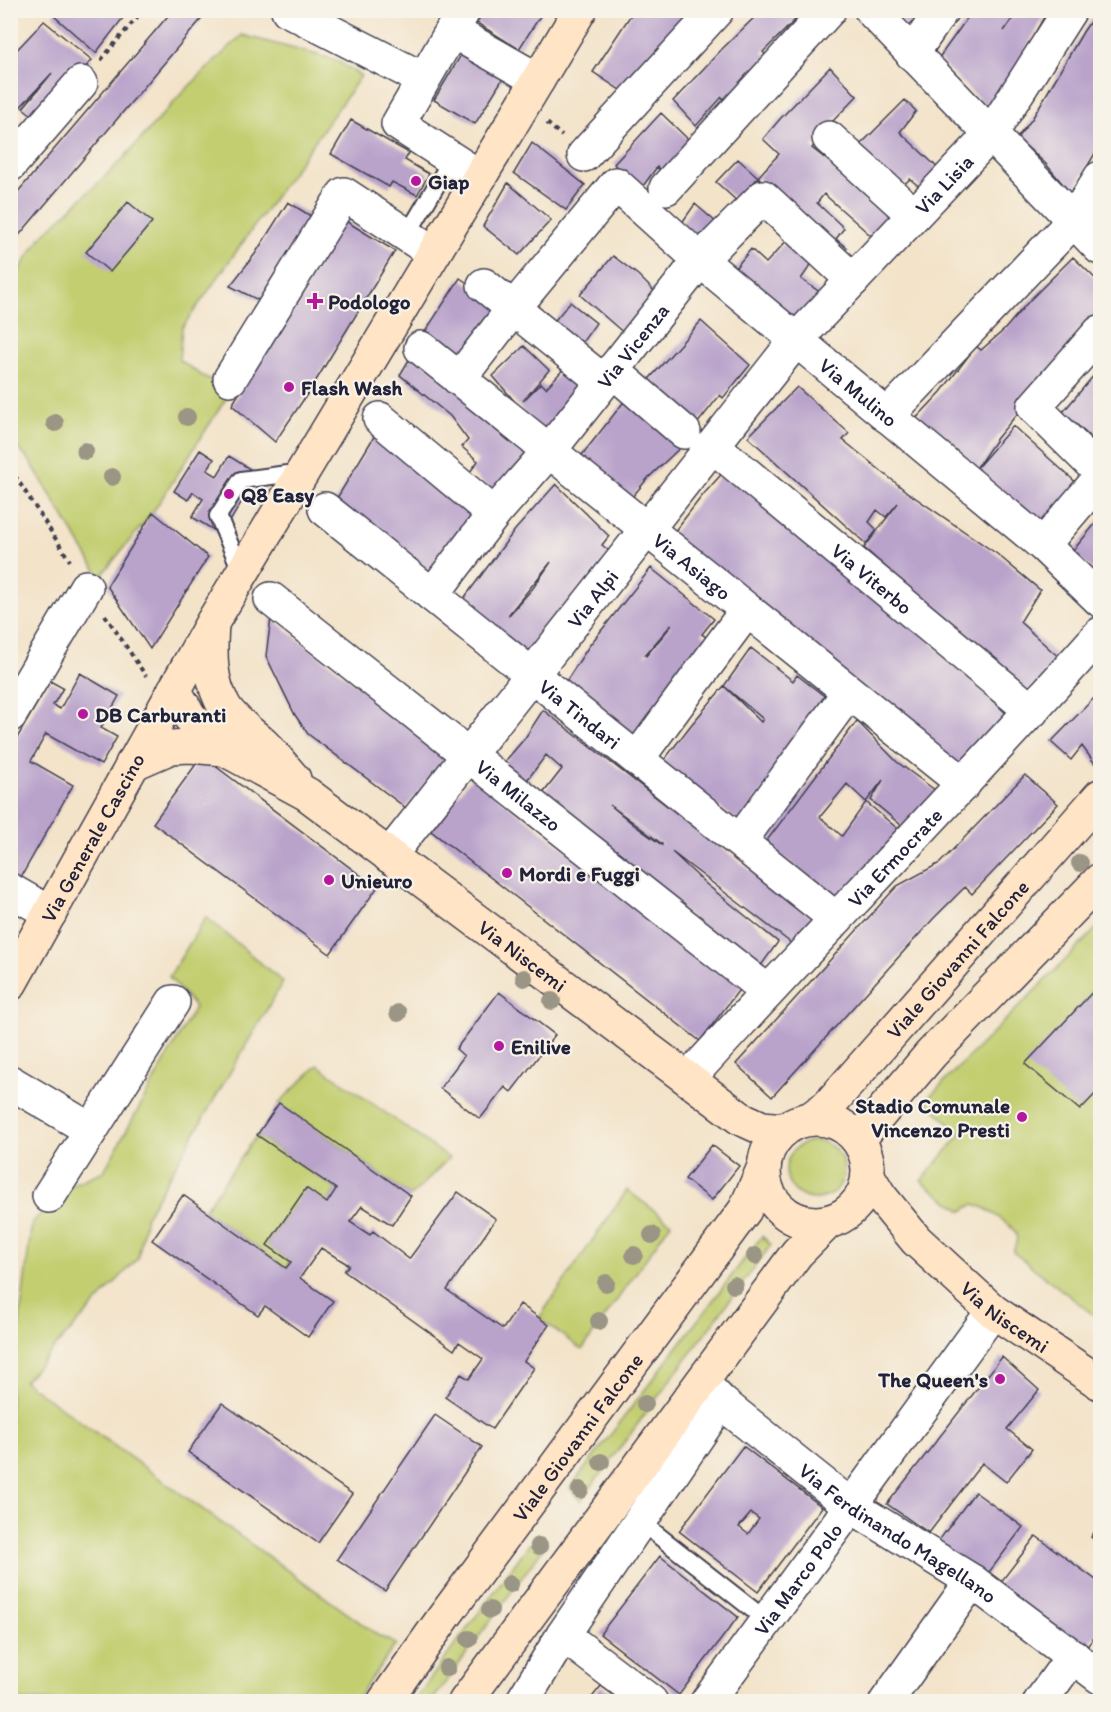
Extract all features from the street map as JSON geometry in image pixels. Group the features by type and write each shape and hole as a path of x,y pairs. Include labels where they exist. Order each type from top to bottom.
{"street":[{"path":"288,10 423,79"},
{"name":"Via Generale Cascino","path":"10,984 212,623 580,10"},
{"path":"584,155 717,10"},
{"path":"666,188 829,10"},
{"path":"871,10 1101,248"},
{"path":"912,54 942,10"},
{"name":"Via Lisia","path":"796,340 991,134 1070,10"},
{"path":"480,177 398,124 458,21 538,80"},
{"path":"10,165 81,83"},
{"path":"829,138 914,215"},
{"path":"887,416 1074,220 1101,178"},
{"name":"Via Mulino","path":"513,309 616,184 700,260 1042,545 1101,600"},
{"path":"230,380 344,194 434,253"},
{"name":"Via Vicenza","path":"432,595 494,514 549,451 700,260 763,197 853,280"},
{"path":"484,285 513,309 684,432"},
{"path":"459,379 513,309"},
{"path":"1101,332 1034,407 1101,472"},
{"name":"Via Alpi","path":"389,856 796,340"},
{"name":"Via Asiago","path":"421,348 964,784"},
{"path":"380,419 494,514"},
{"name":"Via Viterbo","path":"713,446 1032,711"},
{"path":"1042,545 1101,478"},
{"name":"Via Tindari","path":"325,509 835,918"},
{"path":"10,715 86,587"},
{"name":"Via Milazzo","path":"272,599 767,991"},
{"path":"637,759 747,610"},
{"path":"212,623 210,652 212,672 216,690 227,710"},
{"name":"Via Ermocrate","path":"688,1079 767,991 964,784 1101,634"},
{"path":"174,690 211,701 227,710 265,747 307,794"},
{"path":"174,690 190,717 224,749 307,794"},
{"path":"740,842 849,692"},
{"path":"132,764 171,747 224,749"},
{"name":"Via Niscemi","path":"307,794 740,1118 781,1143"},
{"name":"Viale Giovanni Falcone","path":"384,1701 745,1210 781,1143 828,1106 1101,796"},
{"name":"Viale Giovanni Falcone","path":"858,1140 931,1054 1101,880"},
{"path":"10,890 50,913"},
{"path":"49,1196 173,1002"},
{"path":"10,1082 91,1130"},
{"path":"522,1701 563,1635 641,1522 712,1392 797,1253 831,1221 847,1213 858,1203 865,1190 868,1176 865,1151 849,1130 837,1123 824,1119 781,1143 766,1184 772,1199 782,1211 796,1219 812,1223 831,1221 874,1226 916,1240"},
{"name":"Via Niscemi","path":"868,1176 880,1196 916,1240 993,1311 1101,1383"},
{"name":"Via Marco Polo","path":"707,1701 993,1311"},
{"path":"465,1701 712,1392"},
{"name":"Via Ferdinando Magellano","path":"712,1392 852,1506 972,1581 1101,1677"},
{"path":"885,1701 972,1581"},
{"path":"563,1635 651,1701"},
{"path":"1040,1701 1073,1656"}],"lane":[{"path":"407,235 452,159"},
{"path":"242,573 218,516 241,480 303,472"},
{"path":"641,1522 766,1620"}],"path":[{"path":"81,83 143,10"}],"green space":[{"path":"242,35 336,60 361,76 182,328 179,360 218,383 227,397 153,512 100,577 30,461 11,441 10,284 41,237 122,160 181,94"},
{"path":"206,917 283,982 146,1216 138,1258 24,1381 379,1636 396,1644 355,1701 11,1701 10,1334 19,1327 32,1222 73,1184 104,1171 195,1007 169,977"},
{"name":"Stadio Comunale Vincenzo Presti","path":"1100,925 1100,1320 1013,1252 1016,1234 1002,1220 974,1204 962,1211 921,1181 961,1134 925,1101"},
{"path":"318,1065 449,1158 411,1196 279,1103"},
{"path":"257,1135 336,1189 327,1203 306,1189 267,1244 291,1262 286,1268 204,1210"},
{"path":"815,1141 826,1143 839,1154 844,1170 842,1181 831,1194 815,1199 804,1197 791,1186 786,1170 788,1159 799,1146"},
{"path":"627,1190 671,1223 582,1350 539,1318"},
{"path":"762,1236 771,1245 581,1500 570,1488"},
{"path":"535,1536 547,1543 432,1701 414,1701"}],"building":[{"path":"56,10 129,10 96,53 53,15"},
{"path":"173,10 209,10 10,246 10,201"},
{"path":"484,10 544,10 519,49 477,23"},
{"path":"634,10 696,10 626,94 593,72"},
{"path":"762,10 805,10 763,52 772,62 730,105 722,97 696,126 673,101"},
{"path":"892,10 926,10 911,33"},
{"path":"973,10 1018,10 1004,31 1019,10 1048,10 1010,77 988,108 938,59"},
{"path":"1100,10 1100,145 1071,194 1046,164 1017,138 1032,119"},
{"path":"44,21 92,60 38,120 23,108 52,73 10,118 10,57"},
{"path":"464,50 505,75 475,124 434,100"},
{"path":"830,67 857,96 832,122 812,148 897,215 877,241 824,194 817,203 844,228 836,239 847,248 838,259 758,177 779,154 763,139"},
{"path":"905,100 916,111 900,132 939,169 922,189 910,179 902,186 856,149"},
{"path":"661,113 693,144 665,175 657,167 640,190 614,164"},
{"path":"351,120 409,153 405,160 429,174 417,195 392,182 389,187 331,154"},
{"path":"532,143 585,185 566,210 514,173"},
{"path":"738,159 758,177 739,203 716,182"},
{"path":"508,183 551,220 519,255 483,226"},
{"path":"128,202 152,222 110,272 86,252"},
{"path":"288,202 314,218 262,302 230,286 255,254"},
{"path":"695,204 717,223 700,243 681,224"},
{"path":"1100,210 1100,227 1094,219"},
{"path":"344,220 395,251 312,387 275,442 232,405"},
{"path":"790,237 817,256 801,279 824,295 799,326 731,273 751,249 766,263"},
{"path":"613,256 638,275 658,295 626,335 580,295"},
{"path":"1073,257 1100,283 1100,316 997,438 975,470 1013,426 1080,486 1042,533 910,425 941,392 976,346 981,350 1004,330"},
{"path":"460,278 507,310 460,366 423,335"},
{"path":"570,302 596,323 574,354 547,330"},
{"path":"701,321 750,365 723,398 720,395 693,429 642,387"},
{"path":"524,346 549,370 523,401 541,383 546,388 572,360 595,379 544,436 493,376"},
{"path":"413,353 533,453 498,496 470,472 478,461 462,447 468,440 450,416 400,375"},
{"path":"1100,368 1100,446 1063,412"},
{"path":"797,387 849,433 843,440 907,492 997,554 1040,590 1020,622 1063,661 1033,696 864,548 898,503 886,517 877,510 869,522 877,530 866,544 748,437"},
{"path":"630,394 685,443 648,478 628,502 578,460"},
{"path":"378,430 476,516 430,582 334,503"},
{"path":"200,450 214,459 207,470 217,476 229,456 258,474 222,535 192,517 203,499 193,492 188,500 174,491"},
{"path":"727,468 904,616 1012,719 964,770 671,536"},
{"path":"556,484 609,536 602,545 615,556 530,664 459,605 515,530","holes":["551,562 533,588 509,615"]},
{"path":"153,512 208,557 150,649 107,586"},
{"path":"1100,518 1100,575 1071,553"},
{"path":"651,568 714,619 702,634 714,643 638,744 563,686 589,646","holes":["671,626 646,656 645,655"]},
{"path":"271,618 447,755 406,808 308,734 295,715 266,656"},
{"path":"751,648 793,681 797,675 832,702 739,822 661,764 724,686","holes":["724,686 763,719 761,722"]},
{"path":"80,673 119,696 101,728 117,737 101,765 46,734 31,761 73,785 17,884 10,881 10,750 50,681 63,688 53,705 60,709"},
{"path":"1100,692 1100,761 1096,765 1082,746 1071,760 1051,742"},
{"path":"543,710 815,920 795,946 672,852 706,884 778,942 757,971 541,796 562,769 546,755 525,783 501,766 525,738","holes":["610,805 662,844 634,825"]},
{"path":"857,721 897,762 939,793 907,830 871,800 883,780 866,802 905,835 838,900 765,843","holes":["847,784 866,802 842,836 820,817"]},
{"path":"202,756 377,888 330,954 153,823"},
{"path":"1025,775 1058,804 972,894 965,887 933,919 772,1097 736,1064 897,886 940,863"},
{"path":"472,777 742,986 700,1041 431,831"},
{"path":"1100,984 1100,1089 1080,1110 1025,1064"},
{"path":"499,992 555,1035 511,1092 505,1087 480,1119 440,1088 464,1056 456,1049"},
{"path":"279,1103 411,1196 392,1225 362,1206 350,1222 370,1235 373,1231 409,1259 458,1192 496,1219 447,1290 503,1329 520,1304 549,1325 524,1361 534,1368 492,1429 445,1397 461,1374 469,1379 483,1359 459,1342 454,1350 344,1271 349,1265 321,1248 300,1278 333,1301 308,1337 265,1306 258,1315 152,1240 183,1195 286,1268 291,1262 267,1245 306,1188 327,1203 336,1189 257,1135"},
{"path":"712,1145 739,1166 712,1200 685,1179"},
{"path":"1002,1357 1039,1390 1007,1429 1032,1449 1006,1482 982,1463 929,1533 887,1504"},
{"path":"222,1403 352,1494 318,1543 188,1452"},
{"path":"435,1415 482,1447 385,1591 337,1559"},
{"path":"743,1446 822,1507 758,1592 679,1531","holes":["751,1513 759,1519 748,1534 739,1527"]},
{"path":"975,1492 1023,1527 984,1579 937,1543"},
{"path":"1100,1524 1100,1544 1091,1537"},
{"path":"1036,1536 1100,1583 1100,1630 1082,1653 997,1587"},
{"path":"660,1556 738,1617 679,1695 600,1634"},
{"path":"601,1686 622,1701 589,1701"}],"place":[{"name":"Giap","path":"416,181"},
{"name":"Podologo","path":"315,301"},
{"name":"Flash Wash","path":"289,387"},
{"name":"Q8 Easy","path":"229,494"},
{"name":"DB Carburanti","path":"83,714"},
{"name":"Mordi e Fuggi","path":"507,873"},
{"name":"Unieuro","path":"329,880"},
{"name":"Enilive","path":"499,1046"},
{"name":"Stadio Comunale Vincenzo Presti","path":"1022,1117"},
{"name":"The Queen's","path":"1000,1379"}]}
